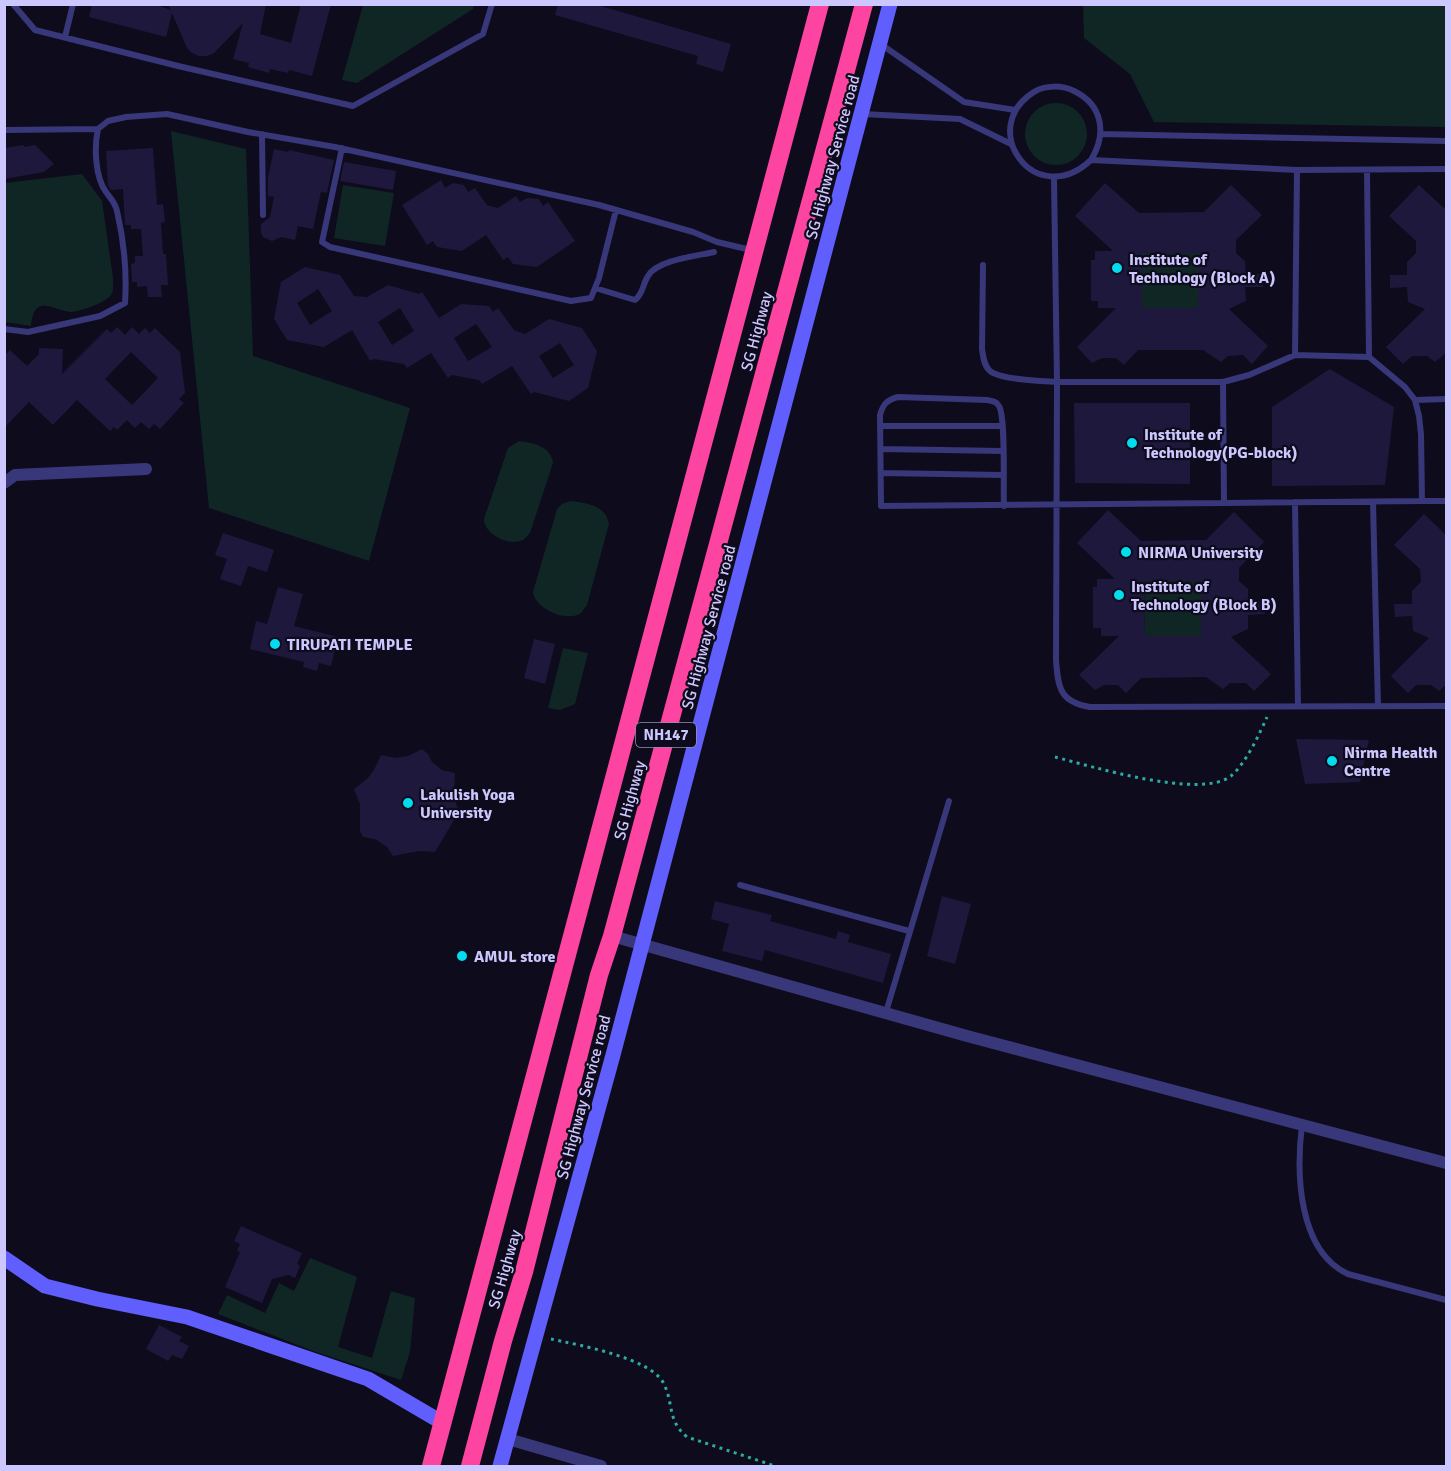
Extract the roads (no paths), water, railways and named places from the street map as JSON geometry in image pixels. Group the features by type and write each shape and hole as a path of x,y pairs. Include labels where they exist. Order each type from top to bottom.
{"highway":[{"name":"SG Highway","path":"431,1467 820,4"},
{"name":"SG Highway","path":"470,1467 503,1341 524,1272 599,975 612,936 864,4"}],"street":[{"name":"SG Highway Service road","path":"500,1467 642,945 890,4"},
{"path":"4,483 15,475 146,469"},
{"path":"612,936 967,1036 1446,1163"},
{"path":"4,1258 45,1286 187,1317 368,1379 443,1423"},
{"path":"508,1439 602,1467"}],"lane":[{"path":"13,4 35,30 353,106 483,34 492,4"},
{"path":"65,37 73,4"},
{"path":"880,44 964,102 1016,110"},
{"path":"1053,87 1068,88 1082,95 1092,105 1099,119 1101,134 1098,148 1091,160 1074,173 1054,178 1039,175 1017,157 1011,144 1011,121 1016,110 1025,98 1038,90 1053,87"},
{"path":"4,129 98,129 108,121 126,117 167,114 342,148 616,210 693,232 717,242 755,251"},
{"path":"862,114 960,119 1011,144"},
{"path":"4,329 28,332 100,316 124,303 126,280 117,211 113,199 105,191 98,167 95,145 98,129"},
{"path":"261,134 263,215"},
{"path":"1101,134 1446,141"},
{"path":"342,148 322,242 330,247 572,301 591,298 616,210"},
{"path":"1091,160 1297,170 1446,169"},
{"path":"1295,355 1297,170"},
{"path":"1367,171 1369,357"},
{"path":"1054,178 1057,382 1056,660 1060,685 1066,699 1078,705 1090,707 1446,706"},
{"path":"595,288 635,300 641,296 648,275 655,268 666,263 714,252"},
{"path":"983,265 983,361 990,371 1002,376 1057,382 1223,382 1249,375 1295,355 1369,357 1405,387 1415,400 1420,425 1422,501"},
{"path":"1223,382 1224,503"},
{"path":"1004,506 1000,407 992,400 898,397 889,400 883,406 880,415 880,506 1004,506 1057,506 1446,501"},
{"path":"1415,400 1446,399"},
{"path":"880,426 1002,426"},
{"path":"880,449 1003,451"},
{"path":"880,473 1003,475"},
{"path":"1294,502 1298,706"},
{"path":"1373,502 1378,706"},
{"path":"886,1012 949,801"},
{"path":"740,885 909,931"},
{"path":"1302,1125 1299,1151 1303,1204 1308,1224 1324,1258 1334,1268 1348,1275 1446,1300"}],"place":[{"name":"Institute of Technology (Block A)","path":"1117,268"},
{"name":"Institute of Technology(PG-block)","path":"1132,443"},
{"name":"NIRMA University","path":"1126,552"},
{"name":"Institute of Technology (Block B)","path":"1119,595"},
{"name":"TIRUPATI TEMPLE","path":"275,644"},
{"name":"Nirma Health Centre","path":"1332,761"},
{"name":"Lakulish Yoga University","path":"408,803"},
{"name":"AMUL store","path":"462,956"}]}
